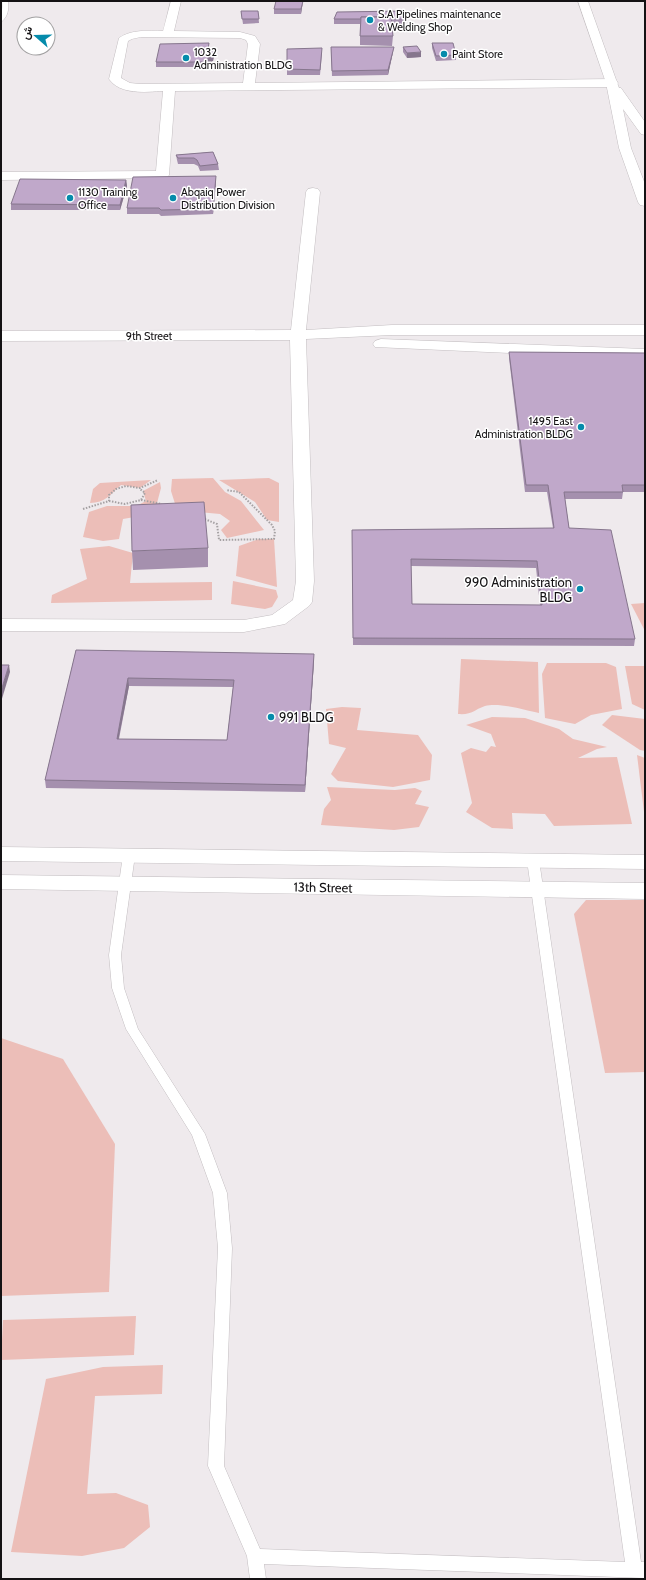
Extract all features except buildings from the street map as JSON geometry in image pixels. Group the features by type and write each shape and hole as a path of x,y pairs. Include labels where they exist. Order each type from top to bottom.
{"street":[{"path":"168,35 176,1"},
{"path":"583,1 612,83 625,148 642,183 645,202"},
{"path":"249,86 254,44 251,38 240,35 141,34 129,36 123,40 115,79 120,84 128,86 169,87 612,83"},
{"path":"612,83 645,131"},
{"path":"1,176 162,175 169,87"},
{"path":"1,625 244,626 278,620 302,602 305,581 298,335 313,192"},
{"path":"298,335 392,330 645,330"},
{"path":"298,335 389,345 645,354"},
{"name":"9th Street","path":"1,336 298,335"},
{"path":"1,854 645,862"},
{"name":"13th Street","path":"1,882 645,891"}],"lane":[{"path":"1,20 6,10 5,1"},
{"path":"129,855 115,954 118,988 132,1029 198,1134 220,1193 225,1248 216,1466 255,1556 258,1579"},
{"path":"255,1556 640,1570 533,860"}],"path":[{"path":"109,501 109,495 116,489 126,486 140,488 158,480"},
{"path":"140,488 145,493 141,500"},
{"path":"200,517 217,524 219,540 274,539 275,531 272,525 239,492 226,490"},
{"path":"83,509 109,501 130,504 141,500 169,505"}],"shaded area":[{"path":"213,478 225,492 241,501 264,530 227,538 221,530 230,521 220,514 177,510 171,491 172,479"},
{"path":"269,478 279,483 279,522 267,520 255,502 219,480"},
{"path":"151,480 140,488 121,485 104,500 90,503 93,489 100,483"},
{"path":"160,482 161,488 157,503 169,505 163,512 123,519 119,539 103,541 83,537 89,512 107,506 136,506 146,501 143,491"},
{"path":"259,539 274,539 277,587 236,576 239,546"},
{"path":"109,546 133,553 130,583 212,582 212,600 51,603 52,595 87,579 80,549"},
{"path":"233,581 276,590 278,597 272,607 265,609 231,604"},
{"path":"645,603 645,631 631,604"},
{"path":"461,659 538,662 539,713 512,707 491,705 485,706 470,713 458,714"},
{"path":"547,663 606,663 616,667 622,709 591,715 575,724 545,718 542,674"},
{"path":"625,666 645,666 645,710 632,704"},
{"path":"342,707 361,708 357,730 418,735 432,755 430,780 393,787 338,781 331,774 346,748 329,744 326,709"},
{"path":"612,715 645,719 645,751 640,750 602,725"},
{"path":"492,717 525,718 559,729 573,739 607,747 597,749 578,758 617,757 632,824 554,826 545,814 512,813 513,829 492,828 466,812 472,803 461,753 471,748 486,752 491,746 496,747 491,734 466,725"},
{"path":"637,755 645,758 645,820"},
{"path":"327,787 395,790 415,788 422,791 415,804 429,807 419,827 394,830 321,825 324,809 331,800"},
{"path":"586,900 645,900 645,1072 605,1073 574,914"},
{"path":"1,1038 63,1059 115,1144 109,1292 1,1296"},
{"path":"136,1316 134,1355 1,1360 3,1320"},
{"path":"163,1365 162,1394 95,1396 87,1494 116,1493 148,1505 150,1527 124,1548 82,1556 11,1552 46,1379 103,1367"}],"place":[{"name":"S.A Pipelines maintenance & Welding Shop","path":"370,20"},
{"name":"Paint Store","path":"444,54"},
{"name":"1032 Administration BLDG","path":"186,58"},
{"name":"1130 Training Office","path":"70,198"},
{"name":"Abqaiq Power Distribution Division","path":"173,198"},
{"name":"1495 East Administration BLDG","path":"581,427"},
{"name":"990 Administration BLDG","path":"580,589"},
{"name":"991 BLDG","path":"271,717"}]}
